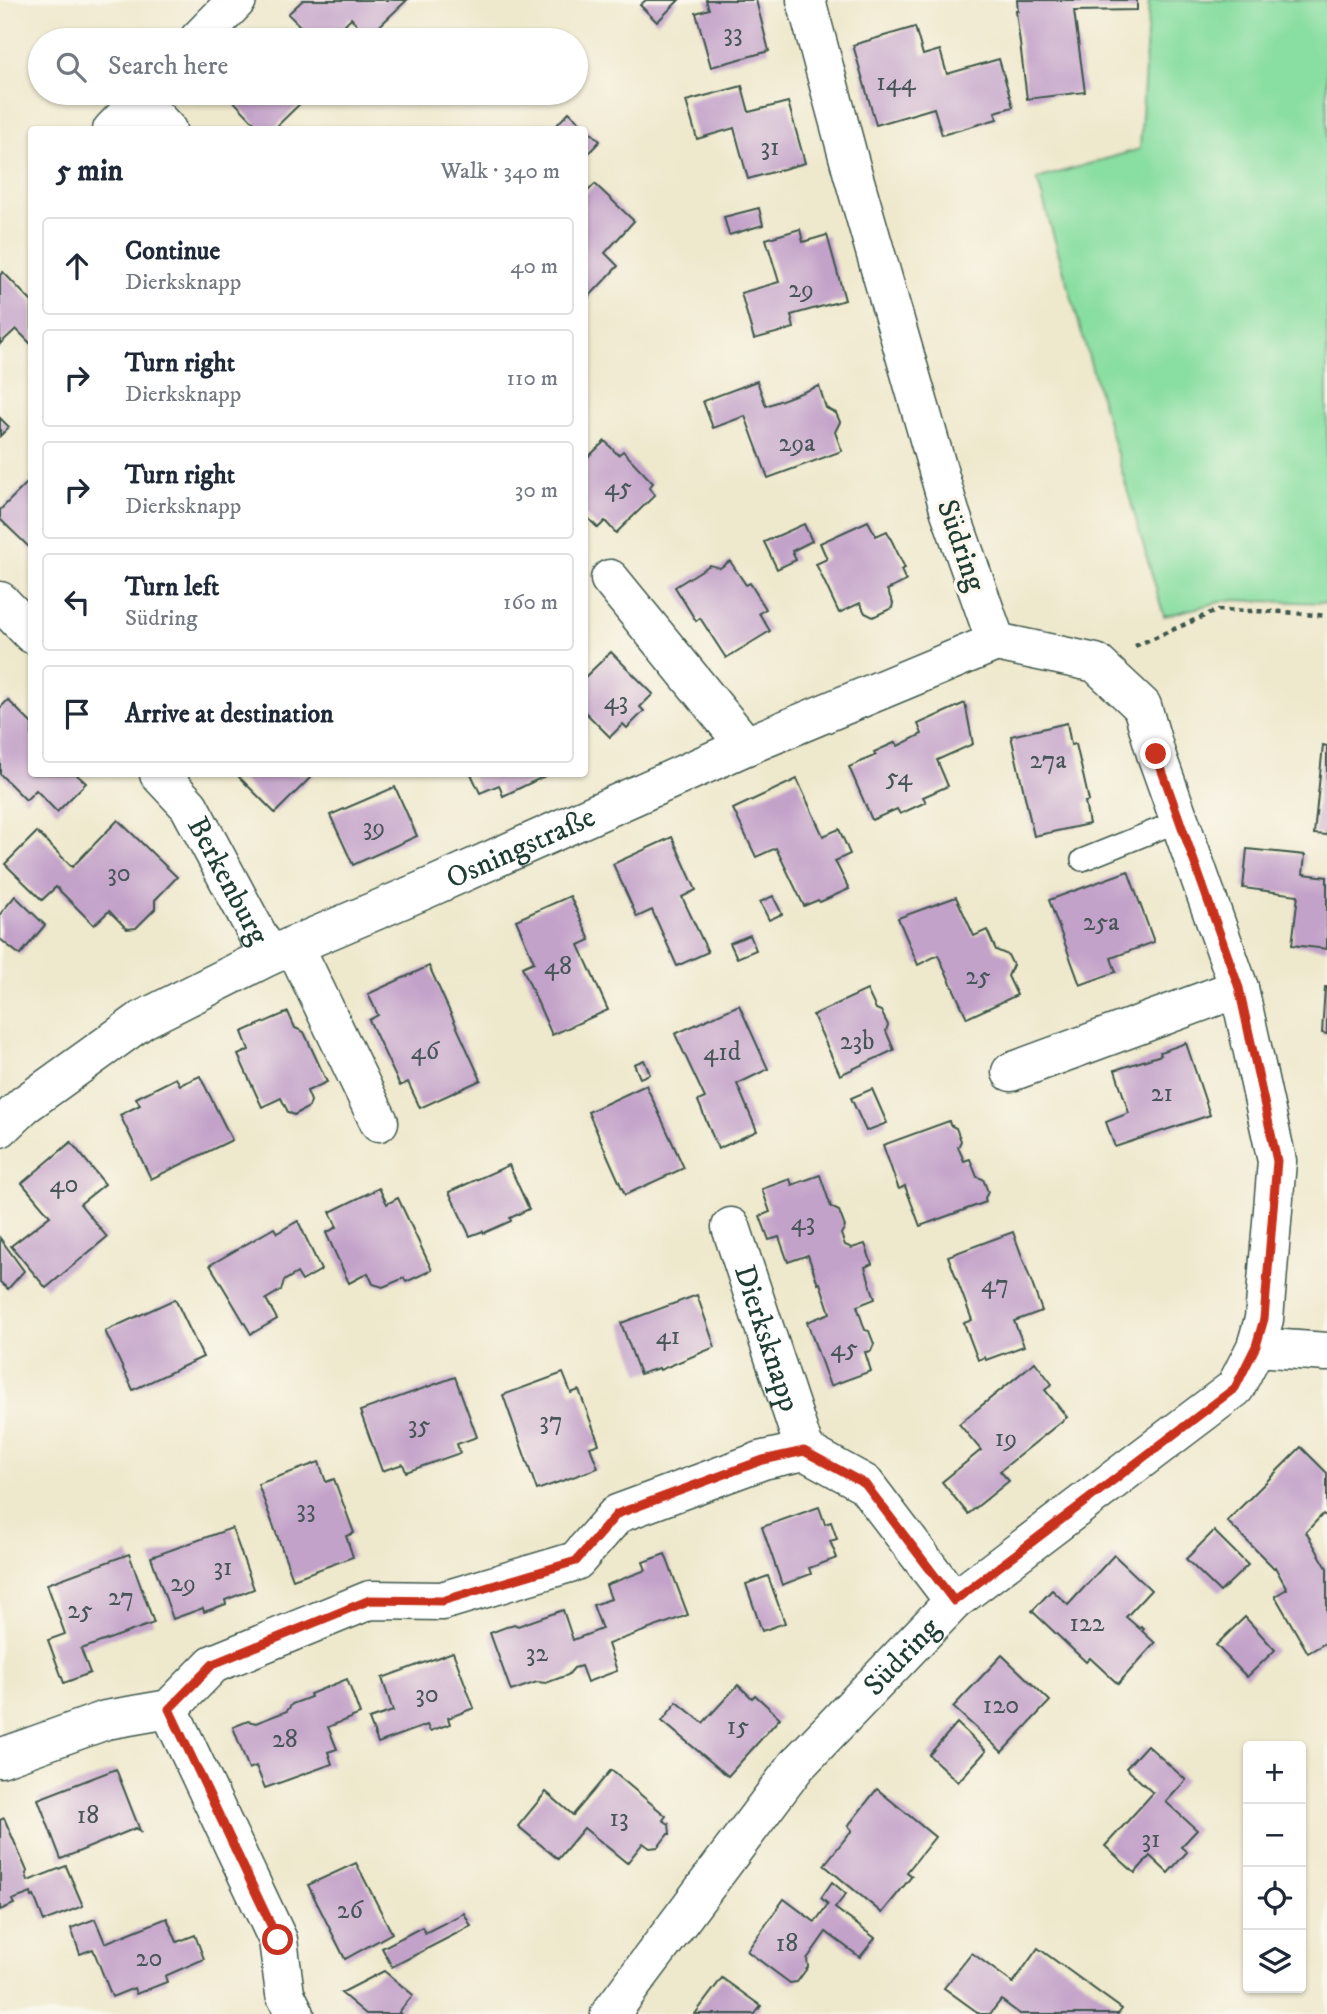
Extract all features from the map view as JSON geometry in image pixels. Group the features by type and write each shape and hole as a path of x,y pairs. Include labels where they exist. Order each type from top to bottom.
{"street":[{"path":"210,28 237,0"},
{"name":"Südring","path":"806,0 950,512 996,642"},
{"path":"117,126 136,105"},
{"path":"150,105 164,126"},
{"path":"610,579 746,746"},
{"path":"0,601 28,630"},
{"path":"996,642 1096,663"},
{"name":"Osningstraße","path":"0,1128 24,1105 142,1020 282,951 746,746 996,642"},
{"name":"Südring","path":"610,2014 796,1766 954,1601 1235,1388 1256,1346 1264,1319 1277,1161 1239,988 1156,754 1142,706 1096,663"},
{"name":"Berkenburg","path":"162,777 189,806 282,951"},
{"path":"282,951 379,1122"},
{"path":"1011,1072 1239,988"},
{"name":"Dierksknapp","path":"732,1227 804,1451"},
{"path":"1256,1346 1327,1352"},
{"name":"Dierksknapp","path":"169,1709 213,1664 370,1600 442,1601 576,1561 617,1514 763,1460 804,1451 865,1484 954,1601"},
{"path":"0,1758 106,1720 169,1709 278,1940 285,1994 295,2014"}],"lane":[{"path":"1082,859 1180,821"}],"path":[{"path":"1096,663 1218,610 1327,616"}],"green space":[{"path":"1149,0 1327,0 1327,603 1228,600 1164,616 1037,179 1140,149"}],"building":[{"path":"303,0 407,0 377,28 360,28 351,18 345,24 349,28 302,28 288,14"},
{"path":"646,0 679,0 657,22 640,5"},
{"path":"706,0 756,0 769,51 711,67 696,13 709,9"},
{"path":"1017,0 1137,0 1137,10 1074,11 1085,92 1027,99 1016,11"},
{"path":"915,27 923,55 940,50 947,74 999,59 1013,107 995,112 997,119 942,135 934,108 876,125 853,45"},
{"path":"742,86 749,112 788,102 805,163 748,179 734,128 697,139 686,101"},
{"path":"237,105 299,105 277,126 257,126"},
{"path":"569,112 584,126 556,126"},
{"path":"588,130 600,141 588,154"},
{"path":"595,184 634,221 605,253 618,266 588,298 588,191"},
{"path":"759,208 763,225 729,235 724,217"},
{"path":"800,229 803,242 827,235 845,300 791,315 794,328 754,339 741,293 779,282 766,239"},
{"path":"3,272 28,298 28,341 16,329 0,344 0,275"},
{"path":"757,381 766,406 819,386 826,408 836,413 840,422 835,432 842,451 768,478 745,416 713,428 703,401"},
{"path":"0,418 9,427 0,436"},
{"path":"605,441 618,455 623,451 653,483 649,488 655,495 616,533 605,521 598,528 588,518 588,457"},
{"path":"28,484 28,546 0,519 0,510"},
{"path":"868,521 876,536 887,531 905,568 901,570 906,581 887,590 893,603 892,608 873,617 865,613 860,603 839,613 816,564 827,559 820,543"},
{"path":"804,524 812,541 792,551 796,560 777,569 764,542"},
{"path":"730,561 746,585 750,583 766,609 759,613 770,631 726,658 700,618 696,621 675,587 710,565 720,568"},
{"path":"611,652 653,694 640,707 644,711 627,728 623,724 610,737 588,715 588,674"},
{"path":"8,700 28,720 28,777 79,777 86,783 57,812 36,790 26,800 0,774 0,708"},
{"path":"965,703 973,744 937,760 948,786 923,797 926,802 900,814 897,809 872,820 849,767 896,742 898,746 922,734 918,724"},
{"path":"1067,723 1071,745 1076,744 1089,801 1085,802 1089,824 1034,836 1011,736"},
{"path":"1323,745 1327,746 1327,835 1314,834"},
{"path":"239,777 311,777 275,813"},
{"path":"472,777 543,777 503,796 499,785 480,793"},
{"path":"797,779 823,836 839,829 850,854 835,861 849,889 804,906 776,848 756,857 733,809"},
{"path":"395,787 417,836 353,865 330,815"},
{"path":"118,820 177,877 155,900 155,909 136,928 127,929 109,911 94,925 56,887 42,900 5,864 37,832 72,867"},
{"path":"672,837 696,890 682,897 708,952 677,966 652,910 637,917 613,864"},
{"path":"1247,849 1305,855 1303,874 1327,877 1327,949 1292,945 1298,895 1243,888"},
{"path":"1128,871 1154,942 1111,958 1116,972 1080,985 1049,900"},
{"path":"15,896 45,925 20,955 0,939 0,914"},
{"path":"570,896 590,940 579,945 608,1010 552,1035 522,967 534,962 516,920"},
{"path":"773,896 782,914 769,920 760,902"},
{"path":"956,897 974,936 987,930 996,950 1008,955 1013,965 1008,976 1017,995 967,1018 938,955 918,965 898,918"},
{"path":"750,935 756,950 737,958 730,943"},
{"path":"429,966 481,1080 420,1108 408,1082 400,1086 369,1020 378,1015 368,994"},
{"path":"1327,987 1327,1034 1322,1033"},
{"path":"867,990 888,1025 886,1031 894,1050 840,1075 813,1015"},
{"path":"739,1005 768,1069 737,1084 757,1131 718,1149 698,1101 705,1098 675,1034"},
{"path":"288,1012 295,1028 304,1032 327,1082 307,1091 311,1101 309,1107 294,1115 288,1112 281,1098 262,1107 238,1055 249,1050 242,1032"},
{"path":"1186,1043 1210,1115 1115,1147 1106,1122 1129,1113 1115,1070 1161,1055 1160,1052"},
{"path":"644,1060 650,1074 640,1078 634,1064"},
{"path":"200,1076 232,1140 151,1179 120,1115 140,1105 136,1098 176,1078 180,1085"},
{"path":"646,1085 684,1168 625,1195 588,1112"},
{"path":"872,1089 887,1123 866,1131 851,1098"},
{"path":"949,1121 950,1125 956,1128 961,1141 958,1147 964,1161 970,1159 977,1177 983,1179 988,1192 986,1202 920,1226 905,1186 899,1189 898,1187 883,1145"},
{"path":"71,1142 105,1184 80,1204 107,1237 46,1288 11,1246 50,1216 22,1183"},
{"path":"509,1165 529,1209 510,1218 511,1221 470,1236 449,1192"},
{"path":"820,1175 831,1207 839,1211 845,1227 841,1234 845,1245 852,1248 865,1244 872,1264 865,1267 875,1299 857,1306 865,1330 869,1331 874,1344 871,1351 865,1352 871,1371 830,1386 807,1322 830,1313 820,1283 818,1284 808,1255 788,1262 779,1237 769,1240 760,1216 770,1212 762,1189 790,1179 792,1185"},
{"path":"379,1188 387,1204 398,1198 432,1270 406,1282 404,1278 383,1287 373,1284 368,1273 349,1283 326,1233 337,1227 330,1212"},
{"path":"298,1221 321,1270 302,1281 297,1273 284,1281 281,1290 266,1299 277,1319 251,1334 210,1265 274,1228 277,1233"},
{"path":"1013,1232 1042,1311 1014,1321 1024,1346 986,1360 985,1357 978,1360 964,1323 972,1320 948,1256"},
{"path":"0,1238 24,1271 8,1289 0,1282"},
{"path":"697,1295 715,1347 660,1370 659,1368 640,1374 621,1323"},
{"path":"175,1299 203,1357 133,1390 105,1331"},
{"path":"1035,1362 1052,1384 1045,1390 1067,1417 1000,1471 1009,1481 968,1514 942,1482 981,1450 959,1424"},
{"path":"563,1373 571,1393 579,1390 599,1444 590,1447 598,1468 537,1490 503,1395"},
{"path":"455,1377 477,1437 457,1444 460,1453 406,1472 403,1464 382,1471 360,1411"},
{"path":"1301,1447 1327,1473 1327,1515 1323,1514 1306,1532 1327,1568 1327,1642 1308,1653 1275,1596 1287,1589 1275,1567 1227,1521"},
{"path":"319,1462 326,1482 334,1479 354,1533 346,1536 353,1557 293,1579 258,1484"},
{"path":"819,1507 825,1524 831,1522 837,1539 830,1541 837,1558 809,1568 811,1574 782,1585 762,1527"},
{"path":"232,1528 254,1589 225,1600 226,1604 204,1612 203,1608 173,1619 151,1557"},
{"path":"1214,1531 1248,1565 1220,1592 1186,1559"},
{"path":"129,1554 154,1623 81,1649 90,1673 64,1683 48,1640 65,1634 47,1584"},
{"path":"665,1554 688,1615 608,1644 617,1671 587,1682 581,1666 574,1668 568,1675 546,1683 537,1682 511,1691 490,1633 563,1610 573,1640 602,1629 593,1605 611,1599 606,1585 646,1570 643,1562"},
{"path":"1114,1555 1151,1590 1126,1617 1140,1629 1144,1629 1142,1631 1155,1643 1118,1684 1090,1658 1086,1662 1032,1611 1052,1590 1068,1605"},
{"path":"768,1576 785,1623 762,1631 746,1584"},
{"path":"1245,1617 1275,1650 1247,1677 1216,1645"},
{"path":"453,1652 474,1708 448,1718 450,1724 430,1731 427,1725 378,1743 369,1719 393,1711 382,1678"},
{"path":"1002,1655 1050,1701 1002,1752 953,1707"},
{"path":"347,1679 360,1714 328,1727 337,1749 328,1752 332,1764 265,1788 256,1766 249,1769 233,1727 248,1721 256,1723 287,1711 292,1704 311,1697 310,1694"},
{"path":"738,1685 752,1698 755,1695 780,1718 728,1776 662,1721 677,1702 703,1723"},
{"path":"957,1723 986,1751 958,1782 929,1755"},
{"path":"1147,1745 1186,1780 1166,1802 1197,1830 1181,1847 1187,1852 1168,1873 1150,1856 1135,1873 1105,1846 1153,1793 1126,1768"},
{"path":"116,1769 141,1833 136,1828 61,1859 38,1799"},
{"path":"611,1770 666,1816 663,1820 669,1824 670,1834 658,1847 650,1848 643,1843 627,1863 584,1828 558,1859 518,1826 546,1792 573,1815"},
{"path":"877,1789 935,1837 907,1872 912,1876 882,1913 824,1865 852,1830 848,1826"},
{"path":"4,1818 27,1871 28,1881 66,1866 83,1906 44,1921 31,1893 12,1900 14,1904 0,1910 0,1820"},
{"path":"356,1863 392,1933 345,1959 308,1885"},
{"path":"832,1882 846,1894 835,1908 875,1938 860,1957 826,1932 807,1959 808,1967 797,1982 790,1983 747,1951 784,1899 815,1922 828,1904 821,1898"},
{"path":"464,1913 471,1926 392,1967 382,1948 422,1927 425,1933"},
{"path":"167,1918 177,1942 195,1935 204,1959 165,1976 167,1982 136,1994 134,1988 112,1997 93,1949 80,1954 71,1928 95,1919 105,1943"},
{"path":"1038,1948 1122,2009 1118,2014 1020,2014 1001,2000 990,2014 980,2014 944,1988 972,1953 1013,1983"},
{"path":"384,1971 413,1995 399,2012 401,2014 366,2014 341,1993"},
{"path":"722,1978 761,2006 755,2014 695,2014"}],"route":[{"path":"278,1940 169,1709 213,1664 370,1600 442,1601 576,1561 617,1514 763,1460 804,1451 865,1484 954,1601 1235,1388 1256,1346 1264,1319 1277,1161 1239,988 1156,754"}]}
